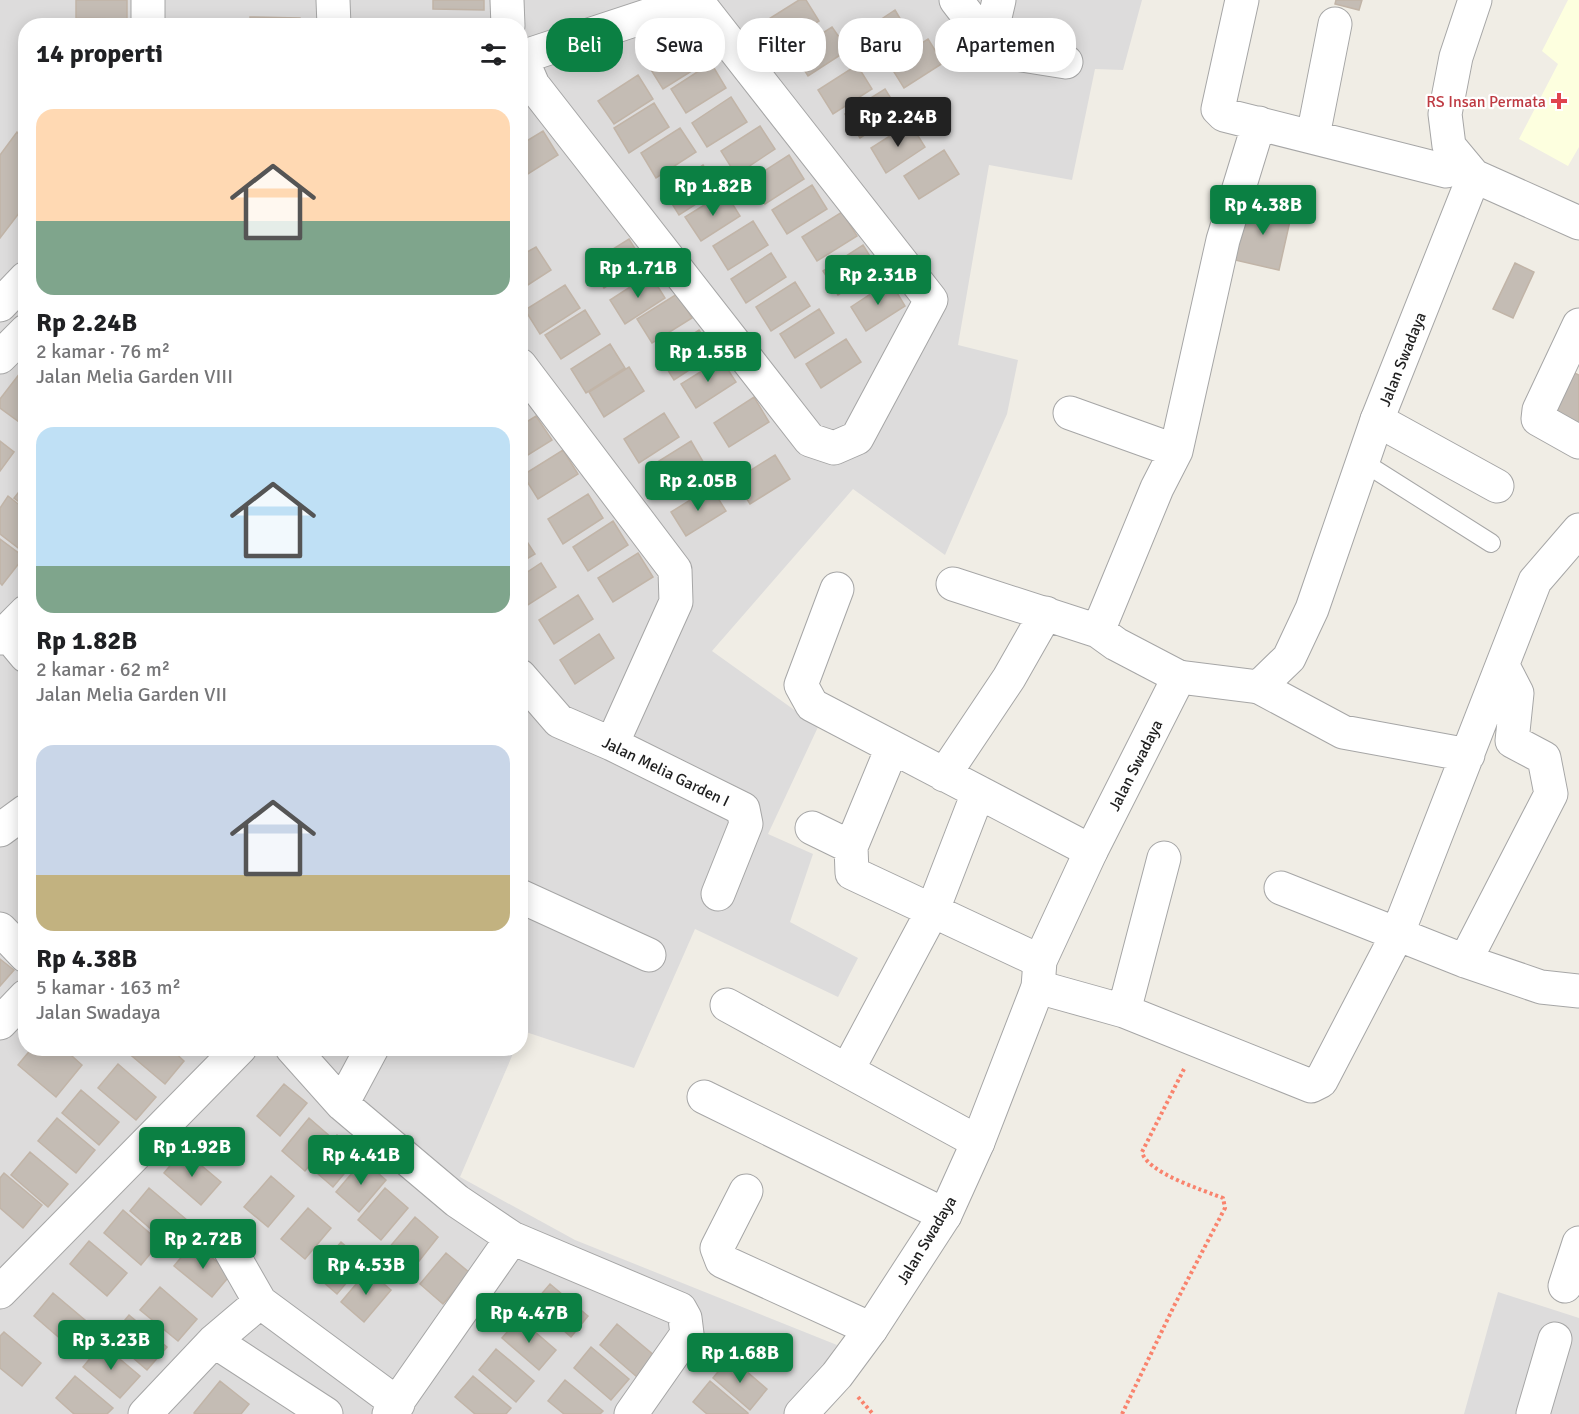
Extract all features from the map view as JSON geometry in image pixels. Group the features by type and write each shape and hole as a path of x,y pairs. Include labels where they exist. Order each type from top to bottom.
{"street":[{"path":"148,0 148,18"},
{"path":"333,0 334,18"},
{"path":"507,0 508,18"},
{"path":"528,71 696,0 931,300 857,438 834,448 810,440 528,78"},
{"path":"956,0 970,18"},
{"path":"995,18 999,0"},
{"path":"1242,0 1218,109 1224,115 1446,171 1467,169"},
{"path":"1476,0 1456,57 1445,114 1449,146 1467,169 1579,224"},
{"path":"1313,136 1335,24"},
{"path":"1098,631 1157,488 1176,451 1223,240 1259,123"},
{"name":"Jalan Swadaya","path":"1259,687 1289,658 1312,609 1467,169"},
{"path":"0,305 18,286"},
{"path":"1579,325 1539,410 1538,419 1579,442"},
{"path":"0,357 18,339"},
{"path":"528,376 675,570 676,602 612,744"},
{"path":"1070,413 1176,451"},
{"path":"1377,420 1497,486"},
{"path":"892,748 851,847 852,873 932,912 1039,974 1124,1011 1311,1086 1321,1081 1397,935 1536,581 1579,530"},
{"path":"953,584 1098,631 1116,644 1179,677 1259,687 1343,732 1468,755"},
{"path":"837,590 801,685 812,705 1091,851"},
{"path":"944,775 1009,678 1046,613"},
{"path":"1465,961 1551,794 1544,758 1512,741 1517,693 1503,666"},
{"name":"Jalan Swadaya","path":"801,1414 837,1375 871,1329 945,1215 978,1142 1039,974 1091,851 1179,677"},
{"name":"Jalan Melia Garden I","path":"528,685 559,721 612,744 743,809 746,824 718,894"},
{"path":"848,1069 932,912 978,793"},
{"path":"0,830 18,817"},
{"path":"812,828 851,847"},
{"path":"1124,1011 1164,858"},
{"path":"1281,888 1465,961 1541,987 1579,992"},
{"path":"528,900 649,956"},
{"path":"0,928 18,947"},
{"path":"0,1023 18,1004"},
{"path":"727,1005 978,1142"},
{"path":"0,1292 232,1056"},
{"path":"299,1056 342,1104 457,1201 512,1238 676,1306 685,1318 687,1334 631,1414"},
{"path":"342,1104 368,1056"},
{"path":"704,1097 945,1215"},
{"path":"746,1191 717,1248 722,1261 871,1329"},
{"path":"224,1239 260,1302 394,1409 512,1238"},
{"path":"1565,1286 1579,1243"},
{"path":"145,1414 214,1341 260,1302"},
{"path":"1533,1414 1555,1339"},
{"path":"214,1341 326,1414"}],"lane":[{"path":"1363,462 1491,543"}],"path":[{"path":"1122,1414 1174,1305 1225,1208 1223,1198 1151,1167 1142,1152 1197,1041"}],"shaded area":[{"path":"0,0 1142,0 1123,70 1095,69 1072,180 989,165 958,345 1018,360 1007,414 945,555 853,489 712,651 818,727 768,834 813,854 790,922 858,958 838,997 695,929 634,1068 528,1033 528,18 18,18 18,1056 512,1056 460,1177 575,1240 837,1345 789,1414 0,1414"},
{"name":"RS Insan Permata","path":"1568,0 1579,0 1579,147 1568,166 1519,139 1558,64 1542,51"},
{"path":"1498,1292 1579,1318 1579,1414 1464,1414"}],"building":[{"path":"76,0 127,0 127,18 76,18"},
{"path":"433,0 484,0 484,10 433,9"},
{"path":"799,0 806,0 817,18 770,18"},
{"path":"1336,0 1362,0 1359,10 1335,4"},
{"path":"895,10 900,18 883,18"},
{"path":"250,17 300,18 250,18"},
{"path":"832,27 838,36 838,56 826,64 826,31"},
{"path":"928,39 935,50 935,68 904,88 894,72 923,72 923,42"},
{"path":"652,72 690,72 663,89"},
{"path":"697,72 716,72 726,88 686,113 671,89"},
{"path":"846,72 861,72 872,89 833,114 818,90"},
{"path":"638,75 653,99 614,124 598,101"},
{"path":"885,89 900,113 860,138 845,114"},
{"path":"731,97 747,122 707,147 692,123"},
{"path":"654,103 669,127 629,153 614,128"},
{"path":"910,123 925,147 886,173 871,148"},
{"path":"760,126 775,149 736,175 721,151"},
{"path":"680,128 696,152 656,178 641,153"},
{"path":"543,131 558,155 528,174 528,140"},
{"path":"17,132 18,214 0,238 0,155"},
{"path":"944,150 959,174 919,199 904,176"},
{"path":"789,155 804,179 765,204 750,180"},
{"path":"703,165 718,190 679,215 664,191"},
{"path":"812,185 827,209 787,234 772,210"},
{"path":"725,192 740,216 701,241 685,217"},
{"path":"1247,202 1292,212 1279,270 1235,260"},
{"path":"842,212 857,236 817,261 802,237"},
{"path":"753,221 768,245 728,270 713,246"},
{"path":"629,239 644,263 604,288 589,264"},
{"path":"863,245 878,269 838,295 823,271"},
{"path":"536,247 551,270 528,285 528,252"},
{"path":"771,253 786,277 746,303 731,279"},
{"path":"1515,263 1534,272 1513,318 1493,309"},
{"path":"650,274 665,298 625,324 610,300"},
{"path":"890,281 905,306 866,331 851,307"},
{"path":"795,282 810,306 771,331 756,307"},
{"path":"565,285 580,308 540,334 528,315 528,308"},
{"path":"677,294 692,318 652,343 637,319"},
{"path":"819,309 834,333 795,358 780,334"},
{"path":"585,310 600,334 561,359 545,335"},
{"path":"699,330 714,354 674,380 659,356"},
{"path":"846,339 861,362 821,388 806,364"},
{"path":"610,344 625,368 586,393 571,369"},
{"path":"721,359 736,382 696,408 681,384"},
{"path":"629,367 644,391 604,417 589,392"},
{"path":"1570,371 1579,375 1579,428 1548,419"},
{"path":"18,376 18,421 0,408 0,399"},
{"path":"754,397 769,422 729,447 714,423"},
{"path":"664,413 679,437 639,463 624,439"},
{"path":"536,416 552,440 528,455 528,421"},
{"path":"0,441 14,452 0,471"},
{"path":"691,441 705,465 666,490 651,466"},
{"path":"563,450 578,474 538,499 528,483 528,472"},
{"path":"775,455 790,479 750,504 735,480"},
{"path":"711,487 726,511 686,536 671,512"},
{"path":"588,494 603,518 563,544 548,519"},
{"path":"8,496 18,504 18,548 0,534 0,508"},
{"path":"613,521 628,545 588,571 573,547"},
{"path":"0,539 18,552 18,565 2,585 0,583"},
{"path":"528,543 535,554 528,558"},
{"path":"638,553 653,577 613,602 598,578"},
{"path":"541,563 556,587 528,605 528,572"},
{"path":"578,595 593,619 554,644 539,620"},
{"path":"599,634 614,658 575,684 560,660"},
{"path":"0,959 14,970 0,986"},
{"path":"25,1056 72,1056 82,1065 56,1097 18,1065"},
{"path":"132,1056 179,1056 184,1061 165,1084"},
{"path":"118,1064 156,1097 136,1120 98,1088"},
{"path":"284,1084 307,1103 280,1136 257,1116"},
{"path":"81,1090 119,1122 99,1145 62,1113"},
{"path":"57,1118 95,1150 76,1173 38,1141"},
{"path":"309,1118 332,1138 305,1171 282,1151"},
{"path":"337,1135 360,1155 333,1187 310,1167"},
{"path":"183,1150 221,1182 201,1205 164,1173"},
{"path":"30,1152 68,1184 48,1207 11,1175"},
{"path":"363,1160 386,1180 359,1212 336,1192"},
{"path":"4,1173 42,1205 23,1228 0,1208 0,1178"},
{"path":"271,1176 294,1196 268,1227 244,1207"},
{"path":"149,1188 187,1220 167,1243 130,1211"},
{"path":"385,1188 408,1208 381,1240 358,1220"},
{"path":"308,1208 331,1228 305,1259 281,1239"},
{"path":"123,1210 160,1242 141,1265 104,1233"},
{"path":"415,1217 438,1237 412,1270 388,1249"},
{"path":"89,1241 127,1273 107,1296 70,1264"},
{"path":"194,1242 231,1274 212,1297 174,1266"},
{"path":"341,1242 364,1262 337,1294 314,1274"},
{"path":"446,1253 470,1273 443,1304 420,1284"},
{"path":"368,1270 391,1290 364,1322 341,1302"},
{"path":"550,1284 588,1316 571,1337 533,1304"},
{"path":"160,1287 197,1319 178,1341 140,1310"},
{"path":"53,1293 91,1325 71,1348 34,1316"},
{"path":"129,1315 167,1347 147,1370 110,1338"},
{"path":"519,1318 556,1350 539,1370 502,1338"},
{"path":"617,1324 655,1356 637,1377 600,1345"},
{"path":"4,1332 41,1363 22,1386 0,1368 0,1336"},
{"path":"102,1344 140,1376 120,1398 83,1367"},
{"path":"591,1347 629,1379 611,1400 574,1368"},
{"path":"496,1349 534,1381 516,1402 479,1370"},
{"path":"730,1357 767,1389 750,1410 713,1378"},
{"path":"75,1376 113,1408 107,1414 74,1414 56,1398"},
{"path":"473,1376 511,1408 506,1414 475,1414 455,1397"},
{"path":"565,1380 603,1411 600,1414 564,1414 548,1401"},
{"path":"220,1381 249,1404 241,1414 194,1413"},
{"path":"710,1381 748,1414 707,1414 693,1402"}],"place":[{"name":"RS Insan Permata","path":"1559,101"}]}
